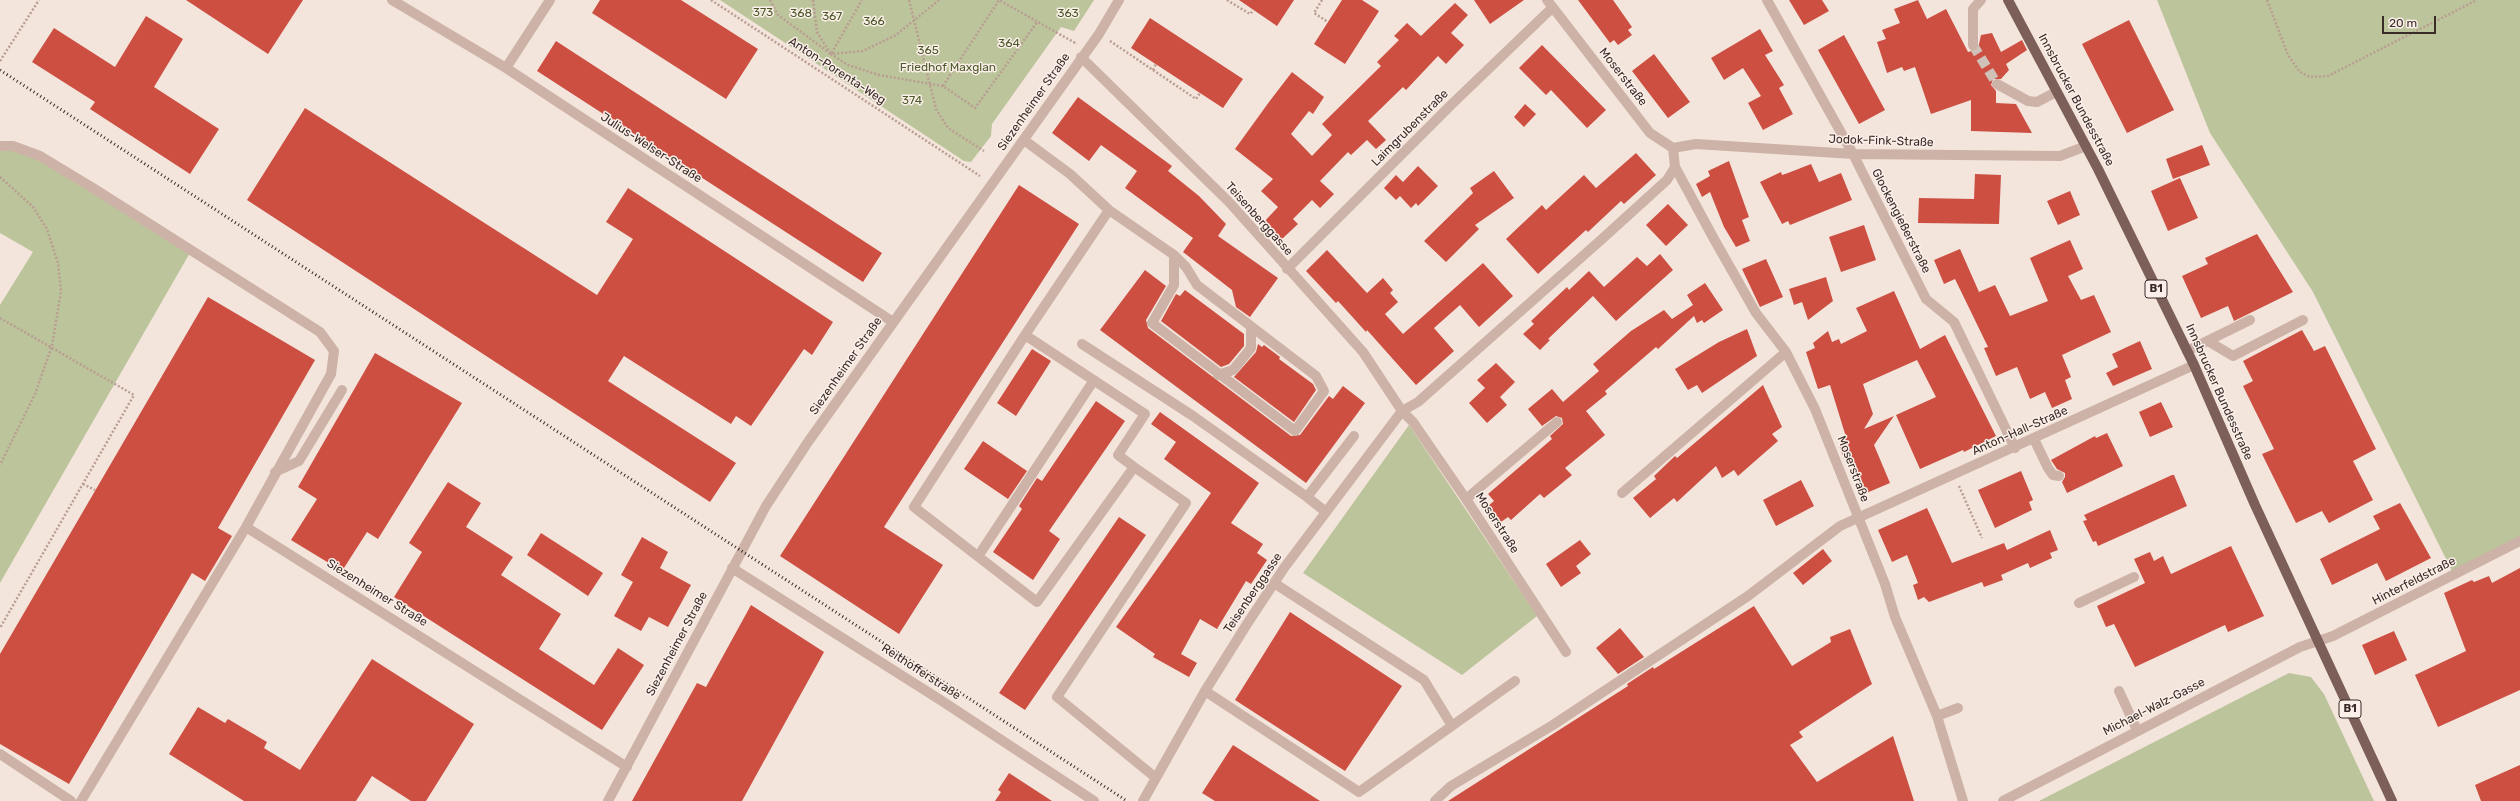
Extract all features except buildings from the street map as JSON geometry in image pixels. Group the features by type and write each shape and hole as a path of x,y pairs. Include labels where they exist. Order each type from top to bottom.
{"main road":[{"name":"Innsbrucker Bundesstraße","path":"2008,0 2086,146 2194,366 2392,801"}],"street":[{"name":"Julius-Welser-Straße","path":"392,0 506,68 893,322"},
{"path":"506,68 550,0"},
{"name":"Siezenheimer Straße","path":"608,801 766,506 808,442 1099,34 1119,0"},
{"name":"Glockengießerstraße","path":"1767,0 1852,154 1926,300 1954,322 2015,448"},
{"path":"1973,45 1973,9 1980,0"},
{"name":"Moserstraße","path":"1549,4 1650,133 1673,148 1675,167 1756,313 1786,352 1815,410 1857,519 1937,716 1963,801"},
{"name":"Laimgrubenstraße","path":"1287,269 1549,4"},
{"name":"Teisenberggasse","path":"1084,53 1229,202 1287,269 1363,352 1402,411"},
{"path":"1997,84 2028,101 2038,102 2056,92"},
{"path":"1024,140 1070,174 1109,210 1174,255 1186,267 1197,285 1251,328 1275,343 1316,376 1324,391 1295,431 1218,375 1152,323 1174,285 1174,255"},
{"name":"Jodok-Fink-Straße","path":"1673,148 1696,144 1852,154 2060,156 2086,146"},
{"path":"0,146 13,146 40,156 320,332 334,351 331,374 275,472 246,527 81,801"},
{"name":"Teisenberggasse","path":"1143,801 1205,691 1274,583 1402,411 1418,402 1602,239 1667,180 1675,167"},
{"path":"1109,210 1025,335 914,507 979,555 1038,602 1134,467"},
{"path":"2187,352 2250,320"},
{"path":"2208,341 2233,356 2303,320"},
{"path":"1218,375 1233,370 1251,348 1251,328"},
{"path":"1025,335 1145,414 1118,455 1186,503 1057,697 1156,778"},
{"path":"1082,344 1192,416 1326,512"},
{"path":"1622,493 1786,352"},
{"name":"Anton-Hall-Straße","path":"1435,801 1450,786 1553,725 1748,596 1840,526 2194,366"},
{"path":"979,555 1094,380"},
{"path":"275,472 298,461 342,390"},
{"name":"Moserstraße","path":"1402,411 1413,422 1466,499 1566,652"},
{"path":"1466,499 1557,422"},
{"path":"1307,497 1354,436"},
{"path":"2034,439 2048,468 2053,475 2059,476"},
{"name":"Siezenheimer Straße","path":"246,527 627,767"},
{"name":"Hinterfeldstraße","path":"2319,640 2333,636 2520,542"},
{"name":"Reithofferstraße","path":"732,568 942,701 1094,801"},
{"path":"2079,603 2134,577"},
{"path":"1274,583 1424,680 1452,726"},
{"name":"Michael-Walz-Gasse","path":"2003,801 2137,730 2300,647 2319,640"},
{"path":"1205,691 1359,792 1515,681"},
{"path":"2119,691 2137,730"},
{"path":"1937,716 1958,708"},
{"path":"0,754 71,801"}],"path":[{"path":"0,61 39,0"},
{"name":"Anton-Porenta-Weg","path":"711,0 993,184"},
{"path":"770,0 778,15 830,54 848,65 879,75 943,86 975,108 1038,21"},
{"path":"813,0 817,32 830,54"},
{"path":"830,54 862,0"},
{"path":"909,0 936,109 948,128 984,151"},
{"path":"830,54 862,51 896,36 939,0"},
{"path":"943,86 999,0 1006,2 1038,21 1084,53"},
{"path":"1227,0 1250,14 1254,10"},
{"path":"1322,0 1314,13 1328,22"},
{"path":"2267,0 2288,55 2300,72 2310,77 2328,76 2477,0"},
{"path":"1099,34 1196,99 1200,93"},
{"path":"1153,70 1156,64"},
{"path":"0,177 33,207 47,230 58,263 61,291 52,346 35,394 0,465"},
{"path":"0,318 52,346 134,395 0,628"},
{"path":"83,484 95,490"},
{"path":"1958,485 1982,538"}],"green space":[{"name":"Friedhof Maxglan","path":"720,0 1094,0 1074,31 1061,27 992,124 991,136 971,162 964,161"},
{"path":"2157,0 2520,0 2520,542 2455,577 2313,292 2210,133"},
{"path":"0,146 40,156 191,251 0,583 0,305 33,252 0,233"},
{"path":"1409,425 1537,616 1462,675 1303,573"},
{"path":"2289,673 2311,677 2324,694 2374,801 2039,801"}],"tunnel":[{"path":"1973,45 1997,84"}],"railway":[{"path":"0,70 1127,801"}],"park label":[{"name":"373","path":"763,13"},
{"name":"368","path":"801,14"},
{"name":"363","path":"1068,14"},
{"name":"367","path":"832,17"},
{"name":"366","path":"874,22"},
{"name":"364","path":"1009,44"},
{"name":"365","path":"928,51"},
{"name":"374","path":"912,101"}]}
